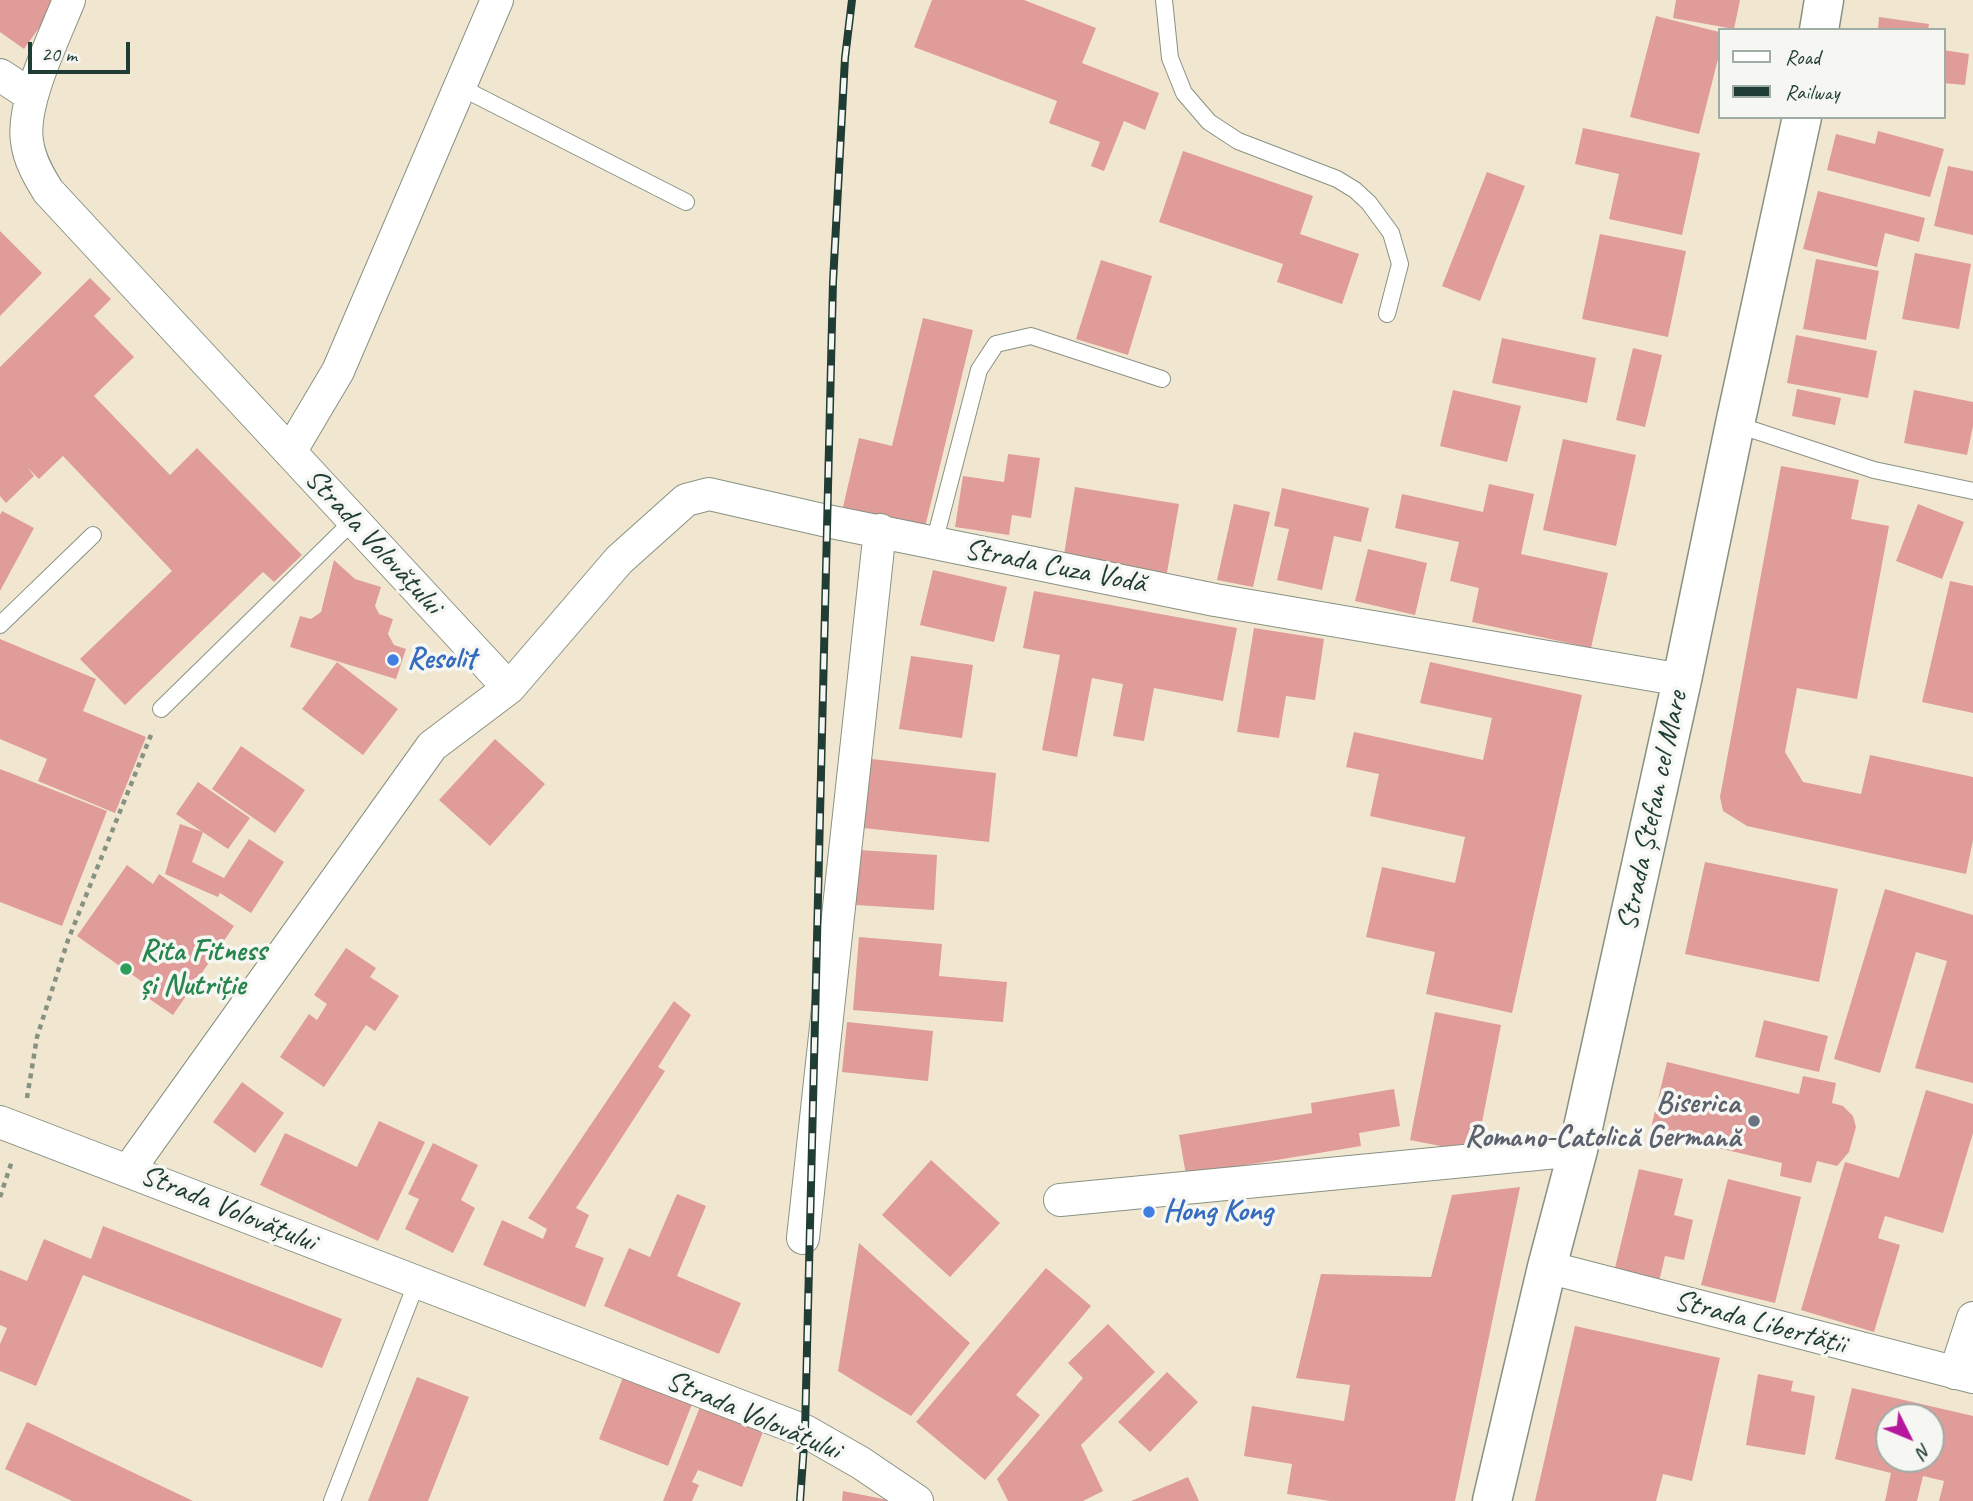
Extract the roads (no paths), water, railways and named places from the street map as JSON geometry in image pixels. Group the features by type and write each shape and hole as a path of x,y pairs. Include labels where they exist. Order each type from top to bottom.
{"main road":[{"path":"1819,28 1824,0"},
{"name":"Strada Ștefan cel Mare","path":"1492,1501 1547,1267 1578,1150 1802,119"}],"street":[{"name":"Strada Volovățului","path":"69,0 32,96 26,119 13,146 36,172 48,191 509,688 432,746 128,1171 805,1432 861,1463 917,1501"},
{"name":"Strada Volovățului","path":"290,452 338,371 497,0"},
{"path":"0,75 32,96"},
{"name":"Strada Cuza Vodă","path":"509,688 619,560 686,499 709,494 827,521 1215,600 1682,680"},
{"path":"803,1238 880,530"},
{"path":"11,1127 128,1171"},
{"path":"1060,1200 1578,1150"},
{"name":"Strada Libertății","path":"1547,1267 1964,1375"},
{"path":"1964,1375 1973,1318"}],"lane":[{"path":"1164,0 1170,58 1184,93 1209,122 1238,142 1336,178 1368,203 1391,233 1400,264 1388,314"},
{"path":"460,87 686,202"},
{"path":"934,543 979,370 996,344 1031,336 1162,379"},
{"path":"1735,424 1874,470 1973,491"},
{"path":"161,709 354,520"},
{"path":"0,625 93,535"},
{"path":"332,1501 416,1284"}],"railway":[{"path":"800,1501 805,1431 833,282 845,58 852,0"}],"place":[{"name":"Resolit","path":"393,660"},
{"name":"Rita Fitness și Nutriție","path":"126,969"},
{"name":"Biserica Romano-Catolică Germană","path":"1754,1121"},
{"name":"Hong Kong","path":"1149,1212"}]}
